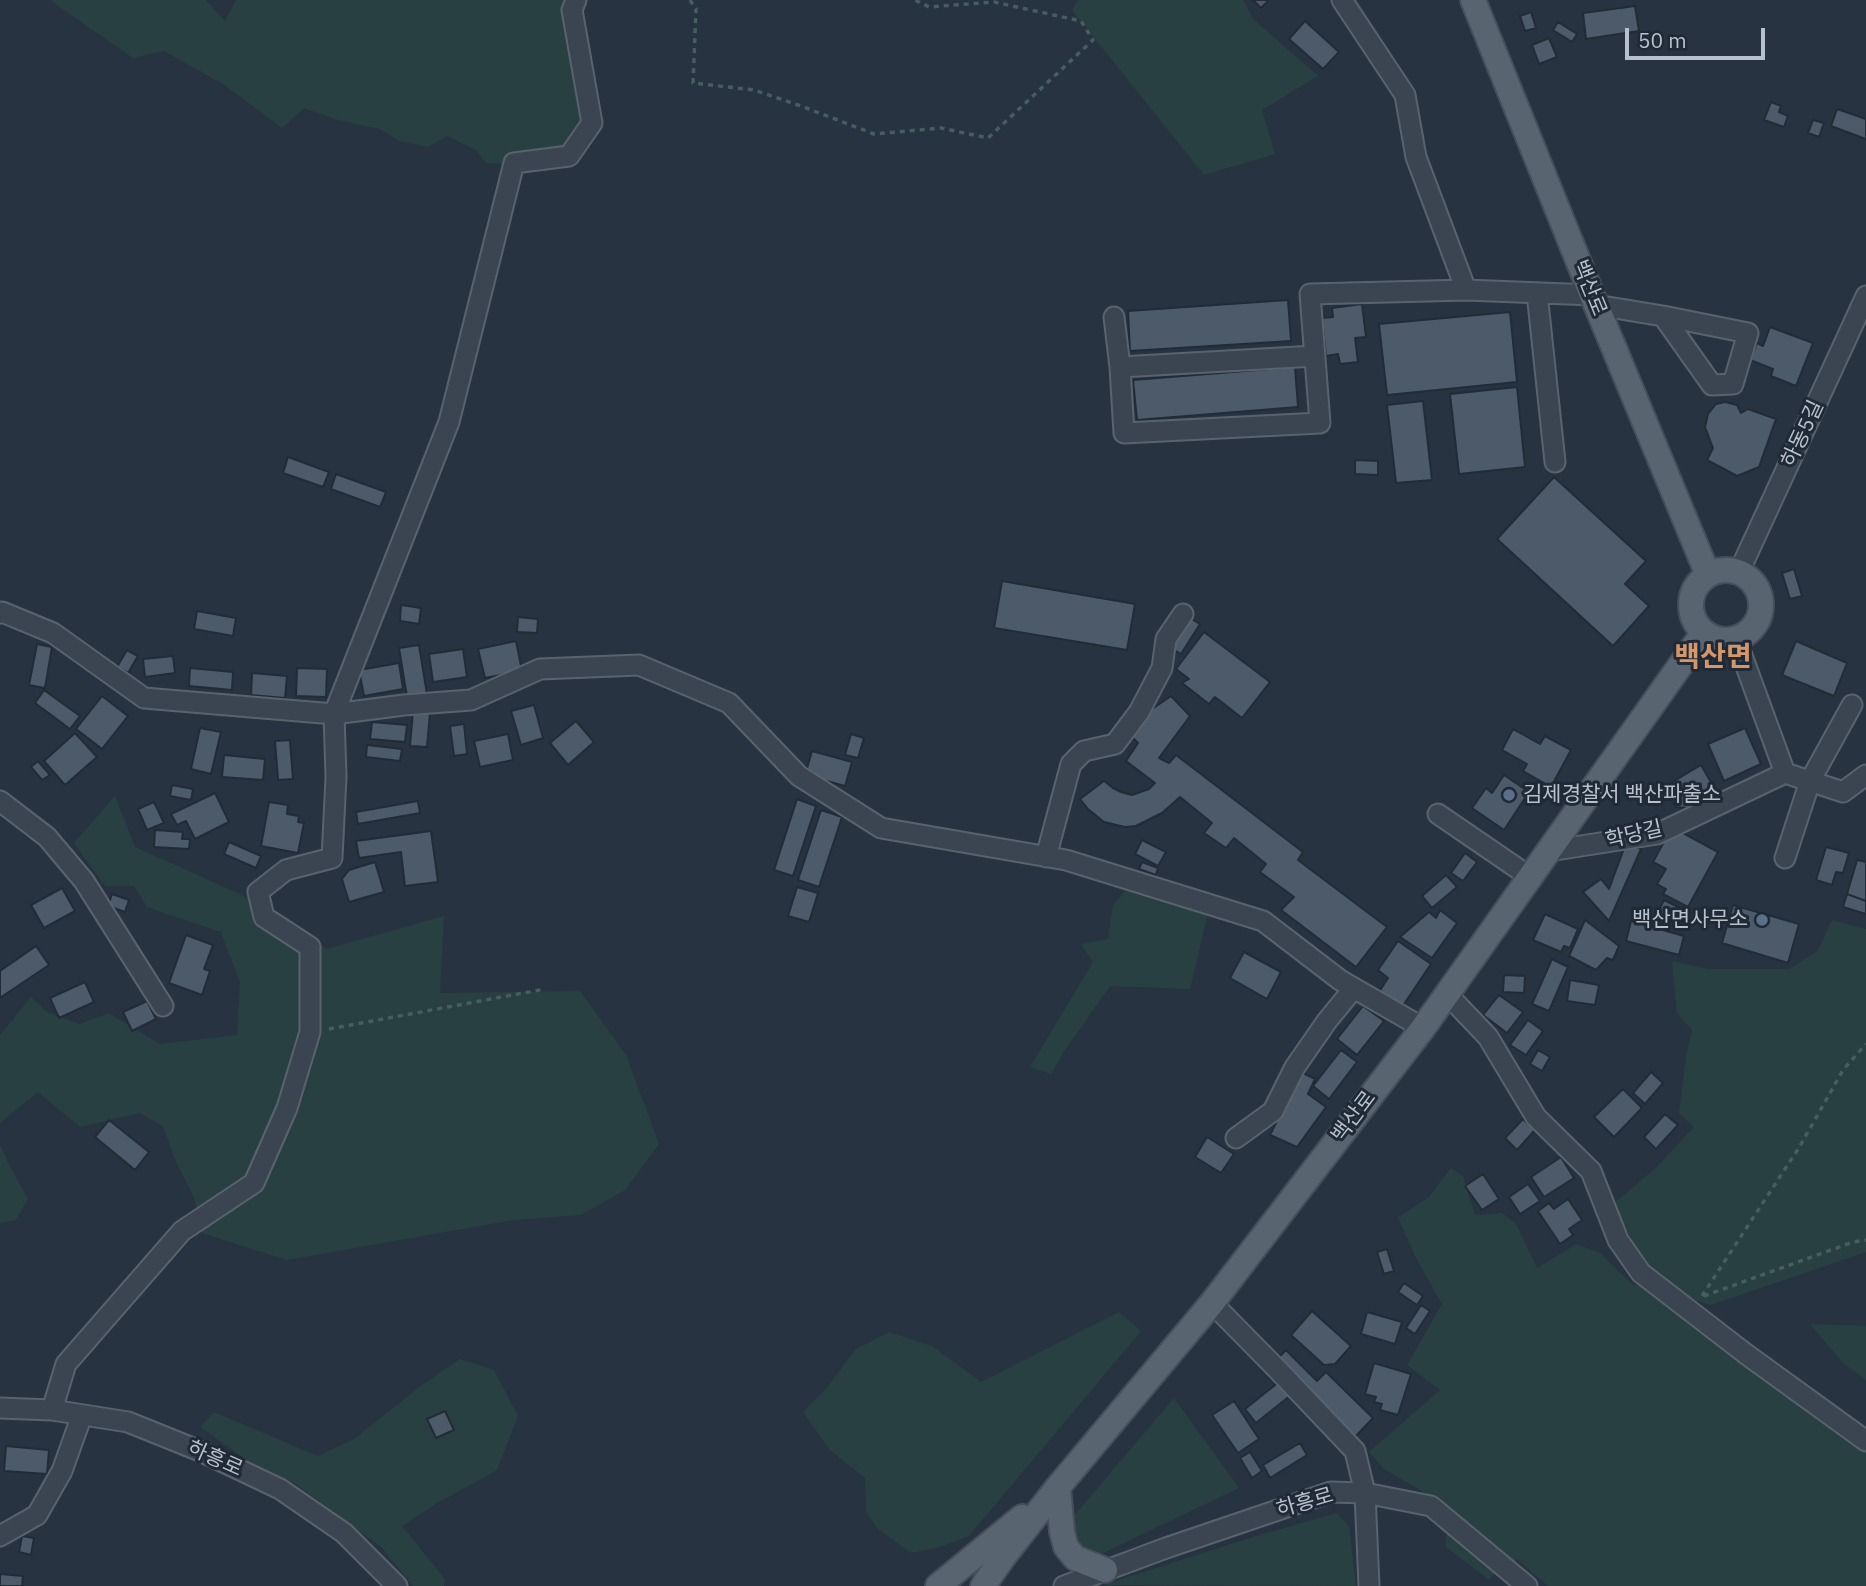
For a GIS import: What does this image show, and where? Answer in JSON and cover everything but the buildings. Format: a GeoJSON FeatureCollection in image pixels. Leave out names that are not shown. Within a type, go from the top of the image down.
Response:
{"type":"FeatureCollection","features":[{"type":"Feature","properties":{"kind":"main road","name":"백산로"},"geometry":{"type":"LineString","coordinates":[[1473,0],[1708,575]]}},
{"type":"Feature","properties":{"kind":"main road"},"geometry":{"type":"LineString","coordinates":[[1718,571],[1740,572],[1756,586],[1762,607],[1754,627],[1746,635],[1736,639],[1713,638],[1696,624],[1692,614],[1693,591],[1708,575],[1718,571]]}},
{"type":"Feature","properties":{"kind":"main road","name":"백산로"},"geometry":{"type":"LineString","coordinates":[[984,1586],[1058,1487],[1212,1303],[1423,1028],[1704,632]]}},
{"type":"Feature","properties":{"kind":"main road"},"geometry":{"type":"LineString","coordinates":[[1058,1487],[1066,1547],[1075,1558],[1105,1570]]}},
{"type":"Feature","properties":{"kind":"main road"},"geometry":{"type":"LineString","coordinates":[[938,1586],[1058,1487]]}},
{"type":"Feature","properties":{"kind":"street"},"geometry":{"type":"LineString","coordinates":[[52,1410],[66,1364],[182,1231],[254,1183],[287,1108],[310,1032],[310,947],[264,917],[258,892],[286,870],[332,858],[334,714],[449,422],[514,163],[569,156],[592,123],[572,10],[576,0]]}},
{"type":"Feature","properties":{"kind":"street"},"geometry":{"type":"LineString","coordinates":[[1342,0],[1405,95],[1416,157],[1465,289]]}},
{"type":"Feature","properties":{"kind":"street"},"geometry":{"type":"LineString","coordinates":[[1114,317],[1124,433],[1320,423],[1310,294],[1465,289],[1594,300],[1748,333],[1733,384],[1712,385],[1663,316]]}},
{"type":"Feature","properties":{"kind":"street"},"geometry":{"type":"LineString","coordinates":[[1536,293],[1555,462]]}},
{"type":"Feature","properties":{"kind":"street","name":"하동5길"},"geometry":{"type":"LineString","coordinates":[[1740,572],[1866,296]]}},
{"type":"Feature","properties":{"kind":"street"},"geometry":{"type":"LineString","coordinates":[[1120,367],[1315,356]]}},
{"type":"Feature","properties":{"kind":"street"},"geometry":{"type":"LineString","coordinates":[[0,613],[53,633],[144,698],[334,714],[471,700],[540,669],[639,665],[729,703],[799,776],[881,828],[1066,860],[1263,921],[1340,980],[1423,1028]]}},
{"type":"Feature","properties":{"kind":"street"},"geometry":{"type":"LineString","coordinates":[[1046,857],[1070,764],[1084,751],[1115,744],[1139,712],[1162,668],[1166,639],[1183,614]]}},
{"type":"Feature","properties":{"kind":"street"},"geometry":{"type":"LineString","coordinates":[[1736,639],[1784,773],[1843,792],[1866,775]]}},
{"type":"Feature","properties":{"kind":"street"},"geometry":{"type":"LineString","coordinates":[[1785,858],[1810,781],[1852,705]]}},
{"type":"Feature","properties":{"kind":"street","name":"학당길"},"geometry":{"type":"LineString","coordinates":[[1549,851],[1657,834],[1784,773]]}},
{"type":"Feature","properties":{"kind":"street"},"geometry":{"type":"LineString","coordinates":[[0,801],[47,837],[84,881],[163,1006]]}},
{"type":"Feature","properties":{"kind":"street"},"geometry":{"type":"LineString","coordinates":[[1438,814],[1530,877]]}},
{"type":"Feature","properties":{"kind":"street"},"geometry":{"type":"LineString","coordinates":[[1236,1138],[1273,1111],[1295,1067],[1354,988]]}},
{"type":"Feature","properties":{"kind":"street"},"geometry":{"type":"LineString","coordinates":[[1447,994],[1488,1037],[1536,1117],[1591,1171],[1618,1240],[1641,1273],[1697,1304],[1746,1354],[1866,1441]]}},
{"type":"Feature","properties":{"kind":"street"},"geometry":{"type":"LineString","coordinates":[[1212,1303],[1355,1451],[1365,1493],[1369,1586]]}},
{"type":"Feature","properties":{"kind":"street","name":"하흥로"},"geometry":{"type":"LineString","coordinates":[[0,1408],[52,1410],[128,1422],[200,1451],[280,1489],[344,1533],[397,1586]]}},
{"type":"Feature","properties":{"kind":"street"},"geometry":{"type":"LineString","coordinates":[[0,1536],[37,1515],[62,1471],[82,1415]]}},
{"type":"Feature","properties":{"kind":"street","name":"하흥로"},"geometry":{"type":"LineString","coordinates":[[1064,1586],[1331,1492],[1365,1493],[1431,1506],[1527,1586]]}},
{"type":"Feature","properties":{"kind":"path"},"geometry":{"type":"LineString","coordinates":[[690,0],[696,9],[693,83],[754,90],[874,134],[941,128],[988,138],[1093,40],[1081,21],[1068,18],[994,2],[929,7],[915,0]]}},
{"type":"Feature","properties":{"kind":"path"},"geometry":{"type":"LineString","coordinates":[[310,1032],[545,989]]}},
{"type":"Feature","properties":{"kind":"path"},"geometry":{"type":"LineString","coordinates":[[1697,1304],[1800,1146],[1843,1070],[1866,1044]]}},
{"type":"Feature","properties":{"kind":"path"},"geometry":{"type":"LineString","coordinates":[[1697,1304],[1853,1242],[1866,1240]]}},
{"type":"Feature","properties":{"kind":"green space"},"geometry":{"type":"Polygon","coordinates":[[[206,0],[225,21],[236,0],[566,0],[584,116],[576,135],[545,166],[486,163],[476,150],[447,136],[428,147],[399,141],[380,129],[338,120],[304,108],[282,128],[223,84],[164,51],[133,58],[51,1],[206,0]]]}},
{"type":"Feature","properties":{"kind":"green space"},"geometry":{"type":"Polygon","coordinates":[[[1078,0],[1243,0],[1253,19],[1318,76],[1262,110],[1275,154],[1204,175],[1072,10],[1078,0]]]}},
{"type":"Feature","properties":{"kind":"green space"},"geometry":{"type":"Polygon","coordinates":[[[115,796],[135,847],[240,894],[327,949],[444,916],[440,993],[580,991],[626,1055],[659,1144],[625,1190],[581,1215],[513,1220],[287,1260],[202,1233],[195,1200],[163,1126],[140,1113],[80,1127],[38,1092],[0,1123],[0,1035],[31,997],[47,1012],[79,1024],[109,1013],[160,1044],[237,1035],[240,982],[221,932],[147,907],[134,886],[105,886],[74,843],[115,796]]]}},
{"type":"Feature","properties":{"kind":"green space"},"geometry":{"type":"Polygon","coordinates":[[[1130,886],[1209,909],[1190,989],[1110,986],[1051,1074],[1030,1067],[1093,962],[1081,944],[1108,939],[1113,905],[1130,886]]]}},
{"type":"Feature","properties":{"kind":"green space"},"geometry":{"type":"Polygon","coordinates":[[[1832,920],[1866,929],[1866,1252],[1711,1305],[1680,1296],[1644,1264],[1613,1204],[1656,1168],[1694,1127],[1679,1113],[1692,1030],[1677,1013],[1672,961],[1708,969],[1789,969],[1818,951],[1832,920]]]}},
{"type":"Feature","properties":{"kind":"green space"},"geometry":{"type":"Polygon","coordinates":[[[0,1144],[28,1199],[16,1220],[0,1223],[0,1144]]]}},
{"type":"Feature","properties":{"kind":"green space"},"geometry":{"type":"Polygon","coordinates":[[[1451,1168],[1463,1176],[1475,1215],[1502,1213],[1516,1224],[1537,1268],[1576,1244],[1600,1253],[1633,1285],[1643,1286],[1814,1416],[1866,1452],[1866,1586],[1548,1586],[1517,1559],[1488,1579],[1446,1547],[1446,1505],[1384,1469],[1369,1452],[1440,1390],[1407,1365],[1442,1304],[1415,1256],[1398,1217],[1428,1198],[1451,1168]]]}},
{"type":"Feature","properties":{"kind":"green space"},"geometry":{"type":"Polygon","coordinates":[[[1119,1312],[1141,1331],[969,1536],[940,1547],[911,1553],[877,1528],[866,1512],[865,1478],[830,1450],[803,1412],[826,1389],[855,1350],[889,1332],[932,1346],[981,1382],[1119,1312]]]}},
{"type":"Feature","properties":{"kind":"green space"},"geometry":{"type":"Polygon","coordinates":[[[1810,1324],[1866,1326],[1866,1380],[1842,1362],[1810,1324]]]}},
{"type":"Feature","properties":{"kind":"green space"},"geometry":{"type":"Polygon","coordinates":[[[460,1359],[494,1370],[518,1416],[497,1470],[402,1526],[445,1579],[444,1586],[413,1586],[382,1548],[296,1484],[248,1461],[200,1427],[214,1412],[318,1456],[354,1439],[422,1385],[460,1359]]]}},
{"type":"Feature","properties":{"kind":"green space"},"geometry":{"type":"Polygon","coordinates":[[[1174,1398],[1239,1488],[1099,1555],[1081,1547],[1072,1518],[1174,1398]]]}},
{"type":"Feature","properties":{"kind":"green space"},"geometry":{"type":"Polygon","coordinates":[[[1337,1513],[1349,1527],[1356,1586],[1103,1585],[1256,1536],[1337,1513]]]}},
{"type":"Feature","properties":{"kind":"place","name":"김제경찰서 백산파출소"},"geometry":{"type":"Point","coordinates":[1509,795]}},
{"type":"Feature","properties":{"kind":"place","name":"백산면사무소"},"geometry":{"type":"Point","coordinates":[1762,920]}},
{"type":"Feature","properties":{"kind":"district","name":"백산면"},"geometry":{"type":"Point","coordinates":[1713,658]}}]}
